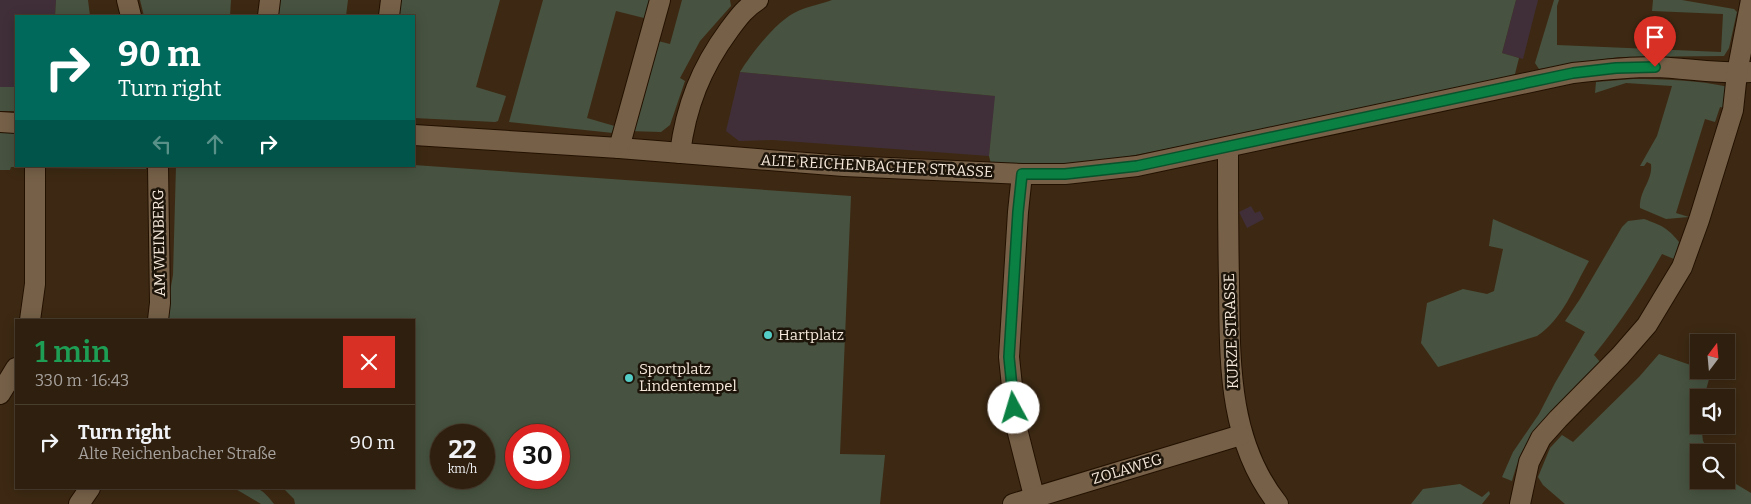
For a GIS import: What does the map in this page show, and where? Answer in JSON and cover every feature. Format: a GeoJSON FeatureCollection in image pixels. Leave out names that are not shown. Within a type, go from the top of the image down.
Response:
{"type":"FeatureCollection","features":[{"type":"Feature","properties":{"kind":"street"},"geometry":{"type":"LineString","coordinates":[[127,0],[131,15]]}},
{"type":"Feature","properties":{"kind":"street"},"geometry":{"type":"LineString","coordinates":[[268,15],[270,0]]}},
{"type":"Feature","properties":{"kind":"street"},"geometry":{"type":"LineString","coordinates":[[389,15],[391,0]]}},
{"type":"Feature","properties":{"kind":"street"},"geometry":{"type":"LineString","coordinates":[[619,148],[660,0]]}},
{"type":"Feature","properties":{"kind":"street"},"geometry":{"type":"LineString","coordinates":[[680,153],[684,124],[702,72],[720,42],[747,7],[758,0]]}},
{"type":"Feature","properties":{"kind":"street"},"geometry":{"type":"LineString","coordinates":[[1520,504],[1529,462],[1541,438],[1620,356],[1647,325],[1682,267],[1699,220],[1744,72],[1751,0]]}},
{"type":"Feature","properties":{"kind":"street","name":"ALTE REICHENBACHER STRASSE"},"geometry":{"type":"LineString","coordinates":[[415,135],[619,148],[844,166],[1022,174],[1065,174],[1137,166],[1573,73],[1616,68],[1655,67],[1744,72]]}},
{"type":"Feature","properties":{"kind":"street"},"geometry":{"type":"LineString","coordinates":[[0,122],[15,122]]}},
{"type":"Feature","properties":{"kind":"street","name":"KURZE STRASSE"},"geometry":{"type":"LineString","coordinates":[[1228,147],[1230,353],[1233,399],[1242,435],[1254,466],[1269,493],[1278,504]]}},
{"type":"Feature","properties":{"kind":"street"},"geometry":{"type":"LineString","coordinates":[[30,319],[35,284],[35,167]]}},
{"type":"Feature","properties":{"kind":"street","name":"AM WEINBERG"},"geometry":{"type":"LineString","coordinates":[[158,167],[160,304],[158,319]]}},
{"type":"Feature","properties":{"kind":"street"},"geometry":{"type":"LineString","coordinates":[[1022,174],[1009,357],[1016,425],[1035,501]]}},
{"type":"Feature","properties":{"kind":"street"},"geometry":{"type":"LineString","coordinates":[[0,394],[15,370]]}},
{"type":"Feature","properties":{"kind":"street","name":"ZOLAWEG"},"geometry":{"type":"LineString","coordinates":[[1013,504],[1035,501],[1242,435]]}},
{"type":"Feature","properties":{"kind":"street"},"geometry":{"type":"LineString","coordinates":[[78,504],[89,489]]}},
{"type":"Feature","properties":{"kind":"shaded area"},"geometry":{"type":"Polygon","coordinates":[[[0,0],[56,0],[55,15],[15,15],[15,87],[0,87],[0,0]]]}},
{"type":"Feature","properties":{"kind":"shaded area"},"geometry":{"type":"Polygon","coordinates":[[[1516,0],[1538,0],[1523,59],[1502,53],[1516,0]]]}},
{"type":"Feature","properties":{"kind":"shaded area"},"geometry":{"type":"Polygon","coordinates":[[[740,72],[996,96],[989,156],[772,140],[739,141],[726,131],[740,72]]]}},
{"type":"Feature","properties":{"kind":"shaded area"},"geometry":{"type":"Polygon","coordinates":[[[1251,206],[1255,213],[1260,211],[1264,219],[1247,228],[1239,212],[1251,206]]]}},
{"type":"Feature","properties":{"kind":"green space"},"geometry":{"type":"Polygon","coordinates":[[[56,0],[88,0],[90,15],[55,15],[56,0]]]}},
{"type":"Feature","properties":{"kind":"green space"},"geometry":{"type":"Polygon","coordinates":[[[140,0],[231,0],[230,15],[144,15],[140,0]]]}},
{"type":"Feature","properties":{"kind":"green space"},"geometry":{"type":"Polygon","coordinates":[[[274,0],[348,0],[346,15],[272,15],[274,0]]]}},
{"type":"Feature","properties":{"kind":"green space"},"geometry":{"type":"Polygon","coordinates":[[[396,0],[500,0],[476,87],[506,96],[498,121],[415,118],[415,15],[394,15],[396,0]]]}},
{"type":"Feature","properties":{"kind":"green space"},"geometry":{"type":"Polygon","coordinates":[[[543,0],[652,0],[648,19],[616,11],[587,118],[618,127],[613,133],[509,122],[543,0]]]}},
{"type":"Feature","properties":{"kind":"green space"},"geometry":{"type":"Polygon","coordinates":[[[682,0],[730,0],[731,6],[700,41],[680,78],[685,81],[670,125],[661,132],[628,131],[654,40],[670,44],[682,0]]]}},
{"type":"Feature","properties":{"kind":"green space"},"geometry":{"type":"Polygon","coordinates":[[[832,0],[1516,0],[1502,53],[1519,58],[1515,74],[1505,77],[1288,125],[1079,166],[991,164],[989,156],[995,96],[740,72],[758,47],[790,15],[832,0]]]}},
{"type":"Feature","properties":{"kind":"green space"},"geometry":{"type":"Polygon","coordinates":[[[1554,0],[1559,0],[1557,6],[1557,45],[1721,52],[1723,14],[1652,11],[1653,0],[1682,0],[1734,9],[1737,12],[1729,48],[1724,56],[1619,57],[1539,69],[1535,63],[1554,0]]]}},
{"type":"Feature","properties":{"kind":"green space"},"geometry":{"type":"Polygon","coordinates":[[[1633,79],[1681,80],[1729,87],[1725,108],[1720,107],[1715,122],[1705,119],[1676,213],[1689,217],[1666,219],[1640,208],[1640,202],[1650,176],[1651,164],[1647,162],[1644,166],[1640,166],[1657,136],[1672,86],[1626,83],[1595,93],[1596,82],[1633,79]]]}},
{"type":"Feature","properties":{"kind":"green space"},"geometry":{"type":"Polygon","coordinates":[[[0,87],[15,87],[15,111],[0,111],[0,87]]]}},
{"type":"Feature","properties":{"kind":"green space"},"geometry":{"type":"Polygon","coordinates":[[[0,131],[15,131],[15,167],[11,167],[10,170],[0,170],[0,131]]]}},
{"type":"Feature","properties":{"kind":"green space","name":"Sportplatz Lindentempel"},"geometry":{"type":"Polygon","coordinates":[[[415,165],[851,196],[840,454],[885,455],[880,504],[295,504],[294,499],[284,489],[415,489],[415,319],[165,319],[173,275],[176,167],[415,167],[415,165]]]}},
{"type":"Feature","properties":{"kind":"green space"},"geometry":{"type":"Polygon","coordinates":[[[146,167],[146,169],[41,168],[146,167]]]}},
{"type":"Feature","properties":{"kind":"green space"},"geometry":{"type":"Polygon","coordinates":[[[1493,219],[1589,261],[1561,312],[1537,336],[1438,367],[1421,343],[1427,303],[1463,289],[1487,294],[1494,291],[1503,249],[1489,246],[1493,219]]]}},
{"type":"Feature","properties":{"kind":"green space"},"geometry":{"type":"Polygon","coordinates":[[[1644,219],[1664,228],[1679,242],[1674,259],[1662,254],[1630,306],[1594,355],[1601,363],[1562,401],[1535,431],[1523,451],[1512,481],[1502,477],[1513,452],[1539,414],[1585,332],[1565,321],[1622,227],[1628,221],[1644,219]]]}},
{"type":"Feature","properties":{"kind":"green space"},"geometry":{"type":"Polygon","coordinates":[[[1659,354],[1690,365],[1690,379],[1709,379],[1706,389],[1690,389],[1690,434],[1702,434],[1705,444],[1690,444],[1690,489],[1735,489],[1735,483],[1751,493],[1751,504],[1565,504],[1543,485],[1538,477],[1550,448],[1562,435],[1573,442],[1639,377],[1659,354]]]}},
{"type":"Feature","properties":{"kind":"green space"},"geometry":{"type":"Polygon","coordinates":[[[1460,484],[1482,497],[1489,491],[1490,494],[1482,504],[1411,504],[1423,489],[1460,484]]]}},
{"type":"Feature","properties":{"kind":"green space"},"geometry":{"type":"Polygon","coordinates":[[[236,489],[259,489],[274,504],[261,504],[236,489]]]}},
{"type":"Feature","properties":{"kind":"place","name":"Hartplatz"},"geometry":{"type":"Point","coordinates":[768,335]}},
{"type":"Feature","properties":{"kind":"place","name":"Sportplatz Lindentempel"},"geometry":{"type":"Point","coordinates":[629,378]}},
{"type":"Feature","properties":{"kind":"route"},"geometry":{"type":"LineString","coordinates":[[1014,408],[1009,357],[1022,174],[1065,174],[1137,166],[1573,73],[1616,68],[1655,67]]}}]}
